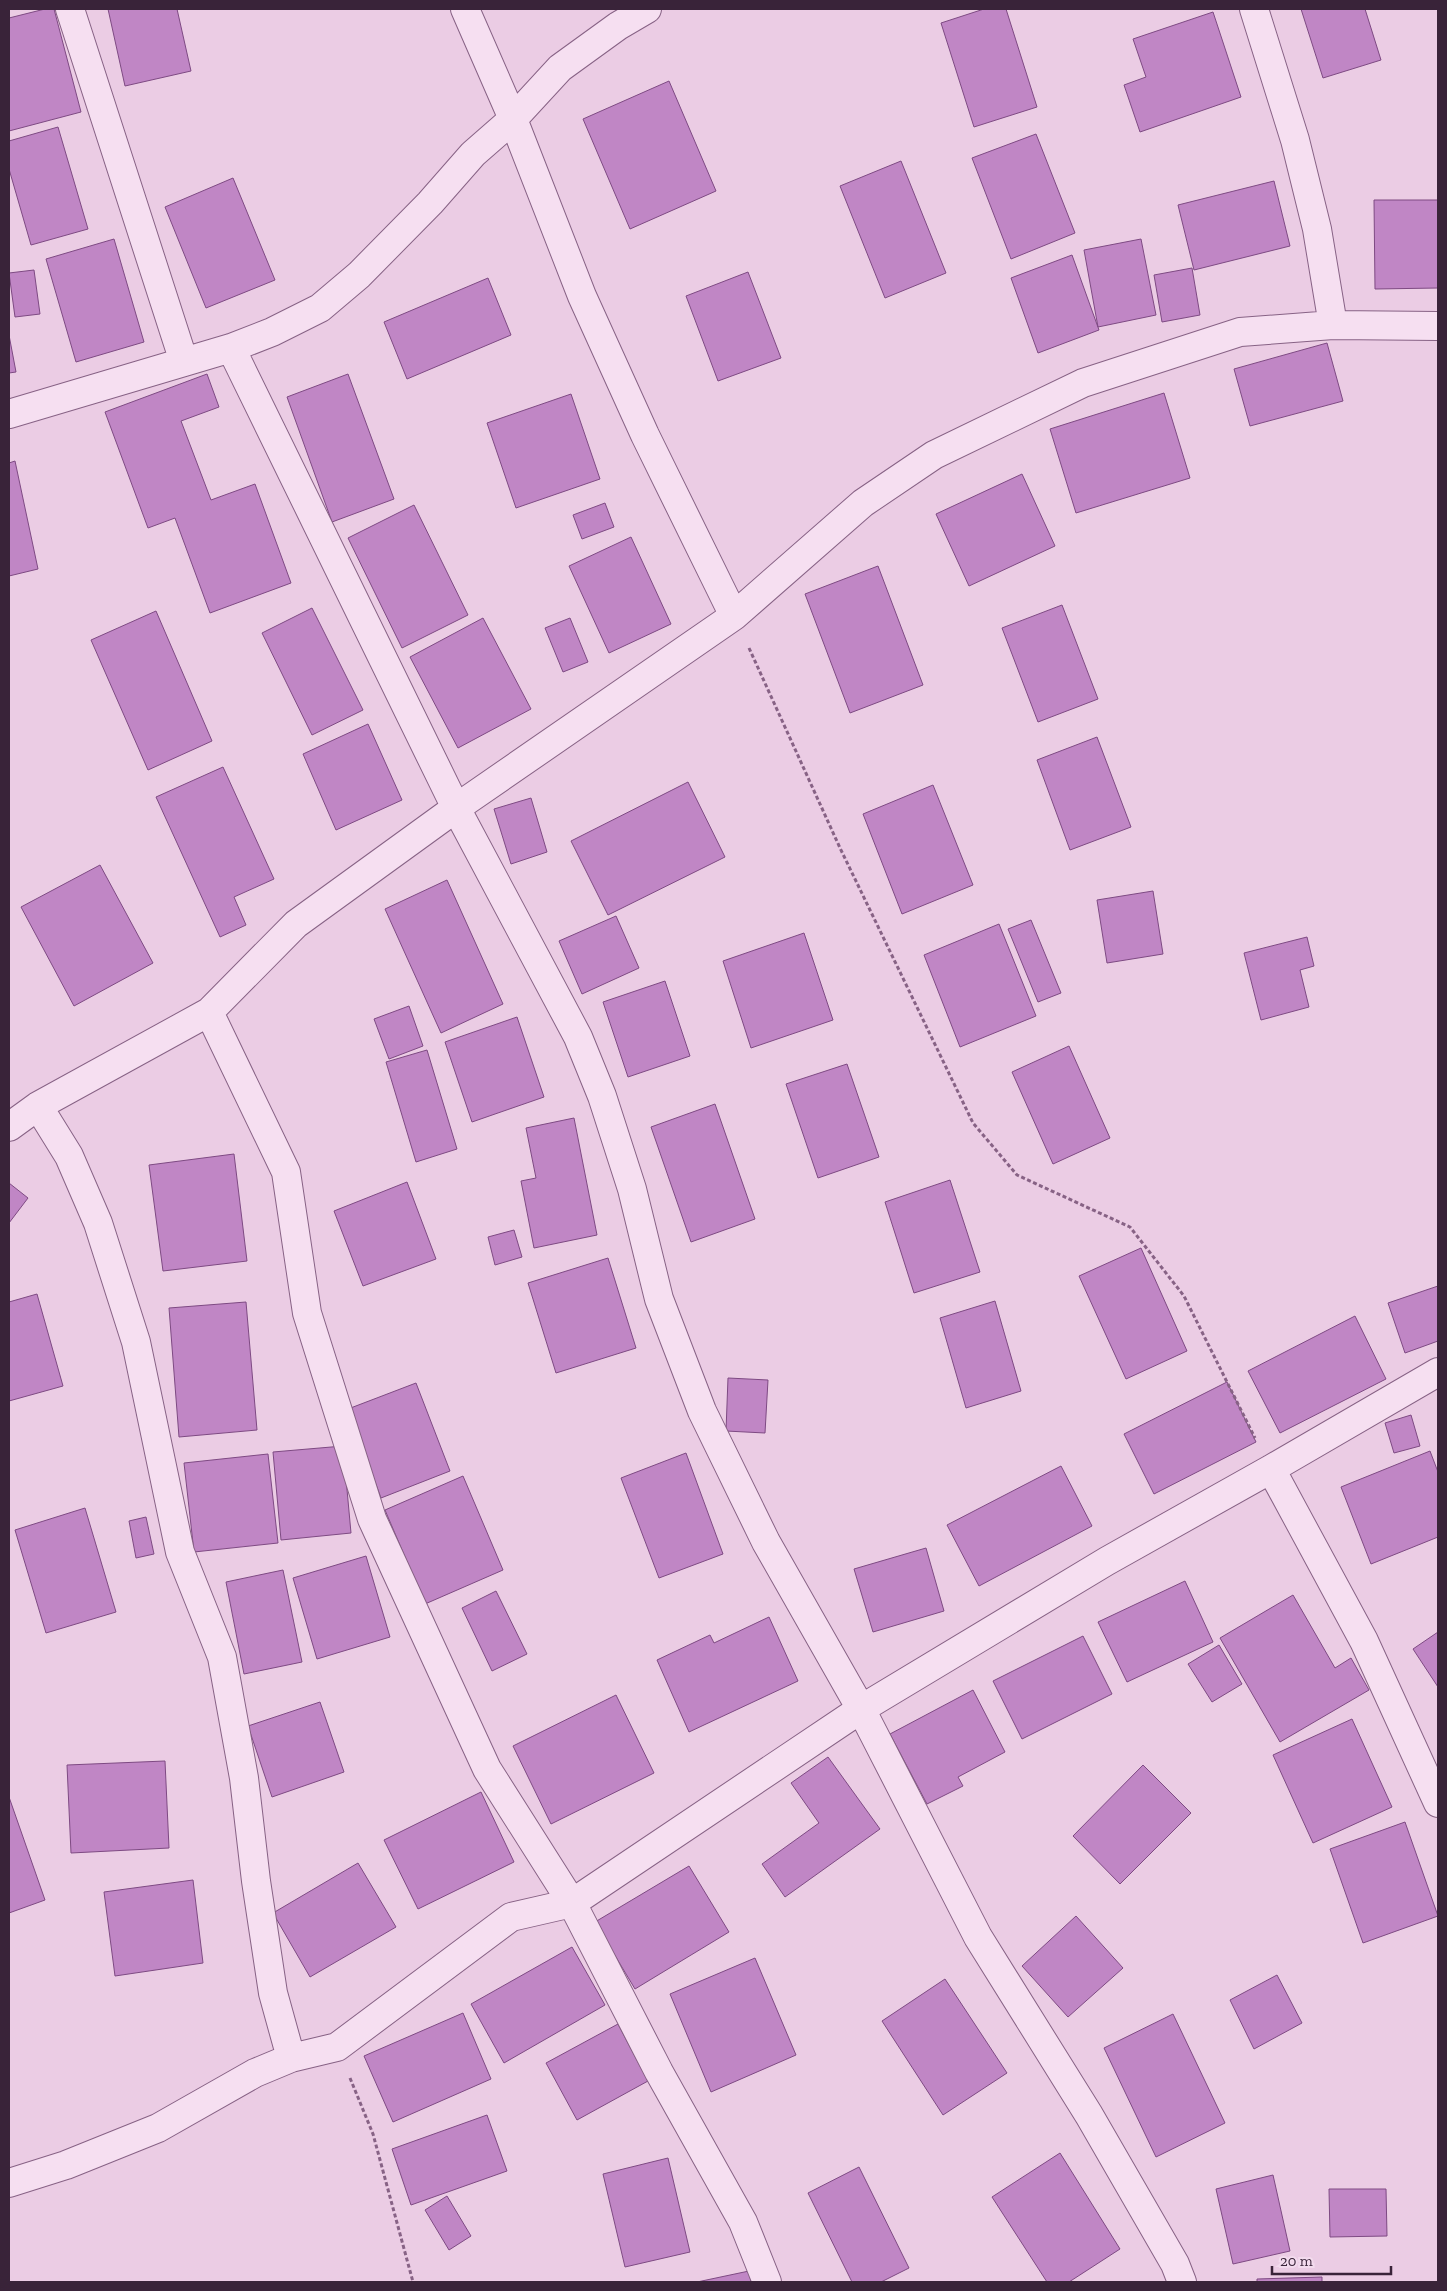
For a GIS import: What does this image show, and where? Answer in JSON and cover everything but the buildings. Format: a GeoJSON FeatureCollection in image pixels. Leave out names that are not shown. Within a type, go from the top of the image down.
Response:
{"type":"FeatureCollection","features":[{"type":"Feature","properties":{"kind":"street"},"geometry":{"type":"LineString","coordinates":[[70,9],[184,362]]}},
{"type":"Feature","properties":{"kind":"street"},"geometry":{"type":"LineString","coordinates":[[465,9],[513,119],[586,304],[645,435],[734,616]]}},
{"type":"Feature","properties":{"kind":"street"},"geometry":{"type":"LineString","coordinates":[[9,414],[231,348],[272,332],[320,308],[359,275],[430,203],[473,154],[513,119],[560,68],[618,26],[647,9]]}},
{"type":"Feature","properties":{"kind":"street"},"geometry":{"type":"LineString","coordinates":[[1254,9],[1302,167],[1317,229],[1333,326]]}},
{"type":"Feature","properties":{"kind":"street"},"geometry":{"type":"LineString","coordinates":[[9,1127],[38,1106],[209,1012],[296,924],[456,808],[734,616],[863,503],[934,455],[1082,383],[1240,332],[1333,326],[1438,326]]}},
{"type":"Feature","properties":{"kind":"street"},"geometry":{"type":"LineString","coordinates":[[231,348],[456,808],[578,1037],[602,1096],[632,1189],[660,1299],[702,1411],[766,1542],[861,1709],[978,1938],[1089,2115],[1175,2264],[1182,2282]]}},
{"type":"Feature","properties":{"kind":"street"},"geometry":{"type":"LineString","coordinates":[[209,1012],[286,1172],[307,1313],[372,1519],[487,1769],[572,1902],[659,2072],[743,2222],[767,2282]]}},
{"type":"Feature","properties":{"kind":"street"},"geometry":{"type":"LineString","coordinates":[[38,1106],[69,1156],[98,1223],[136,1342],[180,1552],[222,1657],[244,1778],[256,1882],[273,1992],[291,2058]]}},
{"type":"Feature","properties":{"kind":"street"},"geometry":{"type":"LineString","coordinates":[[9,2183],[66,2165],[158,2128],[255,2073],[291,2058],[337,2047],[511,1917],[572,1902],[861,1709],[1107,1561],[1271,1470],[1438,1372]]}},
{"type":"Feature","properties":{"kind":"street"},"geometry":{"type":"LineString","coordinates":[[1271,1470],[1364,1641],[1438,1803]]}},
{"type":"Feature","properties":{"kind":"path"},"geometry":{"type":"LineString","coordinates":[[734,616],[840,848],[973,1123],[1017,1175],[1130,1227],[1184,1296],[1271,1470]]}},
{"type":"Feature","properties":{"kind":"path"},"geometry":{"type":"LineString","coordinates":[[337,2047],[374,2134],[414,2282]]}}]}
